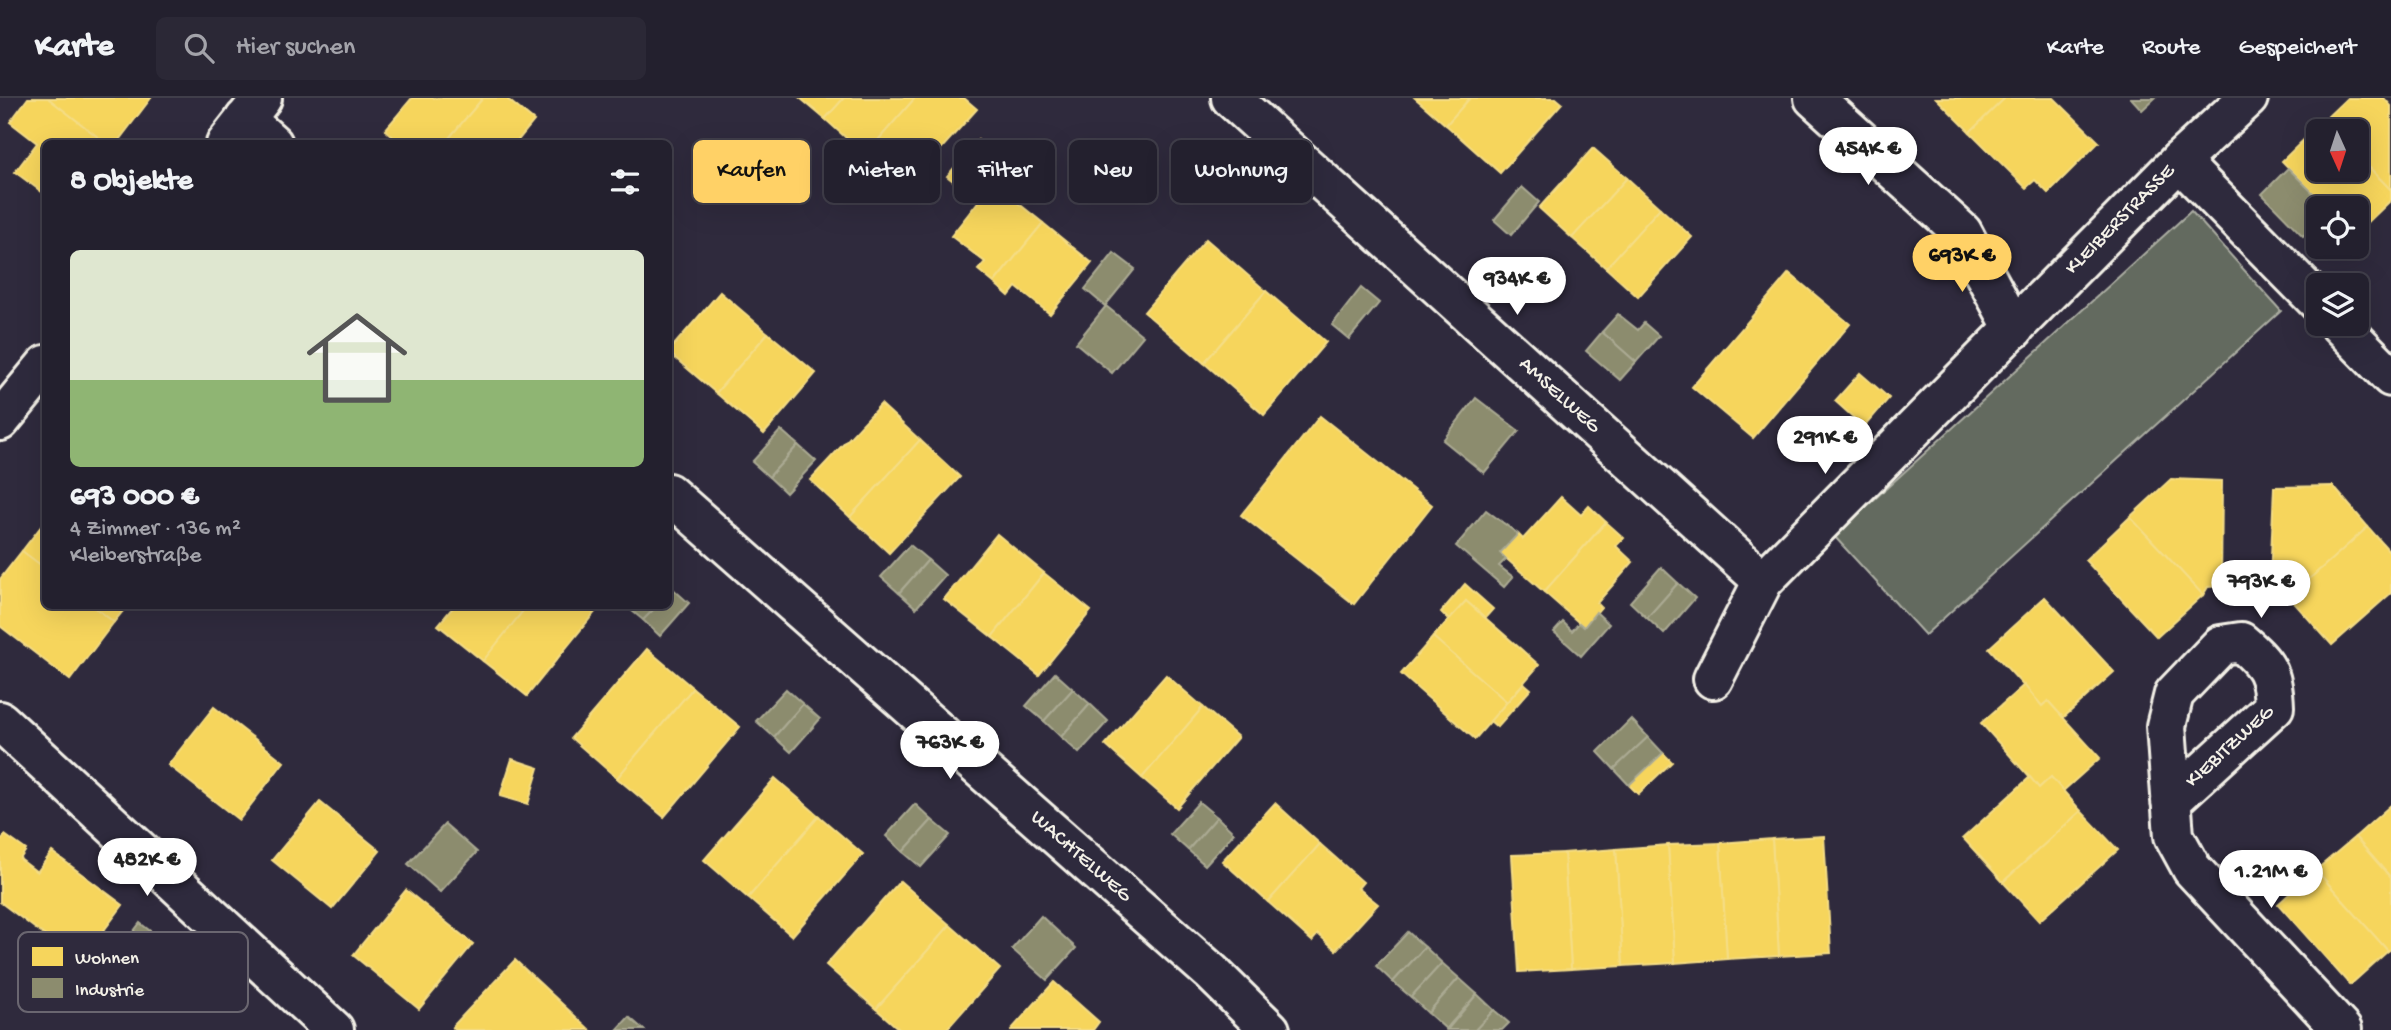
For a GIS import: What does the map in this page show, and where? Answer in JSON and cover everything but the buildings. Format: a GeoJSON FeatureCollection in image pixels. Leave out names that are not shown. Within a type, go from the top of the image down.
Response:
{"type":"FeatureCollection","features":[{"type":"Feature","properties":{"kind":"street","name":"AMSELWEG"},"geometry":{"type":"LineString","coordinates":[[1231,98],[1763,581]]}},
{"type":"Feature","properties":{"kind":"street"},"geometry":{"type":"LineString","coordinates":[[1713,680],[1763,581],[2014,329],[1962,232],[1814,98]]}},
{"type":"Feature","properties":{"kind":"street","name":"KLEIBERSTRASSE"},"geometry":{"type":"LineString","coordinates":[[2014,329],[2179,161],[2248,98]]}},
{"type":"Feature","properties":{"kind":"street"},"geometry":{"type":"LineString","coordinates":[[2179,161],[2306,290]]}},
{"type":"Feature","properties":{"kind":"street"},"geometry":{"type":"LineString","coordinates":[[2351,336],[2391,377]]}},
{"type":"Feature","properties":{"kind":"street"},"geometry":{"type":"LineString","coordinates":[[0,421],[42,370]]}},
{"type":"Feature","properties":{"kind":"street","name":"WACHTELWEG"},"geometry":{"type":"LineString","coordinates":[[672,497],[1211,972],[1269,1030]]}},
{"type":"Feature","properties":{"kind":"street"},"geometry":{"type":"LineString","coordinates":[[0,721],[228,932]]}},
{"type":"Feature","properties":{"kind":"street","name":"KIEBITZWEG"},"geometry":{"type":"LineString","coordinates":[[2171,801],[2174,836],[2192,869],[2342,1030]]}},
{"type":"Feature","properties":{"kind":"street"},"geometry":{"type":"LineString","coordinates":[[248,950],[334,1030]]}},
{"type":"Feature","properties":{"kind":"shaded area"},"geometry":{"type":"Polygon","coordinates":[[[2191,211],[2281,311],[1925,635],[1834,536],[2191,211]]]}}]}
